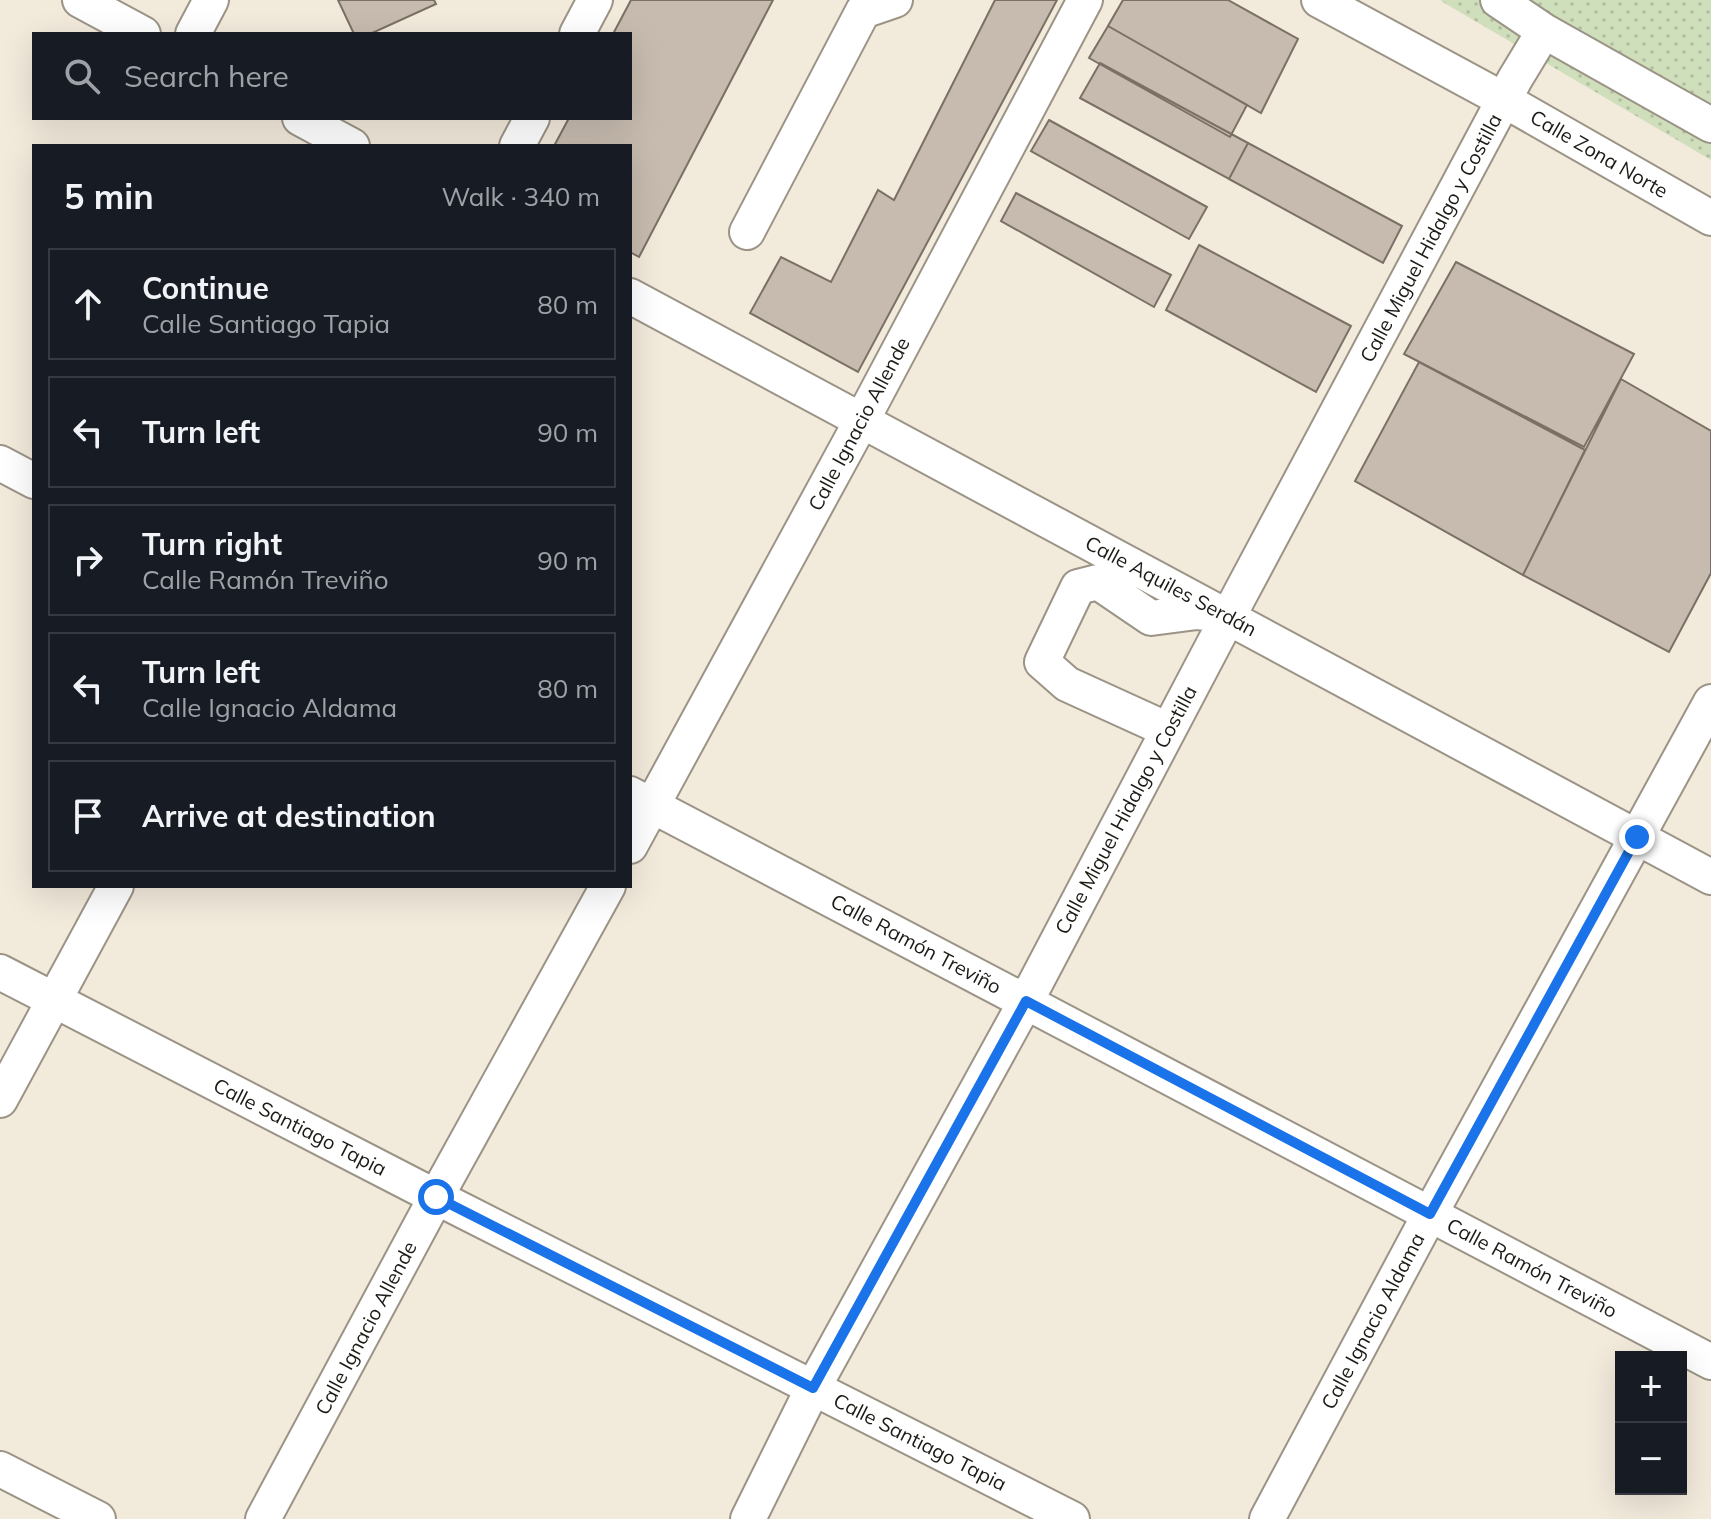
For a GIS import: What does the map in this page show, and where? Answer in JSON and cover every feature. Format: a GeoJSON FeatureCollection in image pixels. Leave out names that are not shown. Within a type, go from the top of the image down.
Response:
{"type":"FeatureCollection","features":[{"type":"Feature","properties":{"kind":"street"},"geometry":{"type":"LineString","coordinates":[[80,0],[139,32]]}},
{"type":"Feature","properties":{"kind":"street"},"geometry":{"type":"LineString","coordinates":[[194,32],[211,0]]}},
{"type":"Feature","properties":{"kind":"street"},"geometry":{"type":"LineString","coordinates":[[578,32],[595,0]]}},
{"type":"Feature","properties":{"kind":"street"},"geometry":{"type":"LineString","coordinates":[[747,232],[863,11],[895,0]]}},
{"type":"Feature","properties":{"kind":"street","name":"Calle Ignacio Allende"},"geometry":{"type":"LineString","coordinates":[[632,838],[641,800],[862,420],[1085,0]]}},
{"type":"Feature","properties":{"kind":"street","name":"Calle Zona Norte"},"geometry":{"type":"LineString","coordinates":[[1319,0],[1504,100],[1711,218]]}},
{"type":"Feature","properties":{"kind":"street"},"geometry":{"type":"LineString","coordinates":[[1498,0],[1544,31],[1707,117]]}},
{"type":"Feature","properties":{"kind":"street","name":"Calle Miguel Hidalgo y Costilla"},"geometry":{"type":"LineString","coordinates":[[748,1519],[813,1388],[1026,1001],[1504,100],[1544,31]]}},
{"type":"Feature","properties":{"kind":"street"},"geometry":{"type":"LineString","coordinates":[[304,120],[348,144]]}},
{"type":"Feature","properties":{"kind":"street"},"geometry":{"type":"LineString","coordinates":[[518,144],[531,120]]}},
{"type":"Feature","properties":{"kind":"street","name":"Calle Aquiles Serdán"},"geometry":{"type":"LineString","coordinates":[[632,297],[1711,877]]}},
{"type":"Feature","properties":{"kind":"street"},"geometry":{"type":"LineString","coordinates":[[0,463],[32,480]]}},
{"type":"Feature","properties":{"kind":"street"},"geometry":{"type":"LineString","coordinates":[[1168,730],[1067,684],[1042,662],[1078,587],[1098,582],[1151,618],[1197,612],[1228,617]]}},
{"type":"Feature","properties":{"kind":"street","name":"Calle Ignacio Aldama"},"geometry":{"type":"LineString","coordinates":[[1267,1519],[1430,1214],[1711,702]]}},
{"type":"Feature","properties":{"kind":"street","name":"Calle Ramón Treviño"},"geometry":{"type":"LineString","coordinates":[[641,800],[1711,1362]]}},
{"type":"Feature","properties":{"kind":"street"},"geometry":{"type":"LineString","coordinates":[[0,1100],[115,888]]}},
{"type":"Feature","properties":{"kind":"street","name":"Calle Ignacio Allende"},"geometry":{"type":"LineString","coordinates":[[263,1519],[607,888]]}},
{"type":"Feature","properties":{"kind":"street","name":"Calle Santiago Tapia"},"geometry":{"type":"LineString","coordinates":[[0,972],[1072,1519]]}},
{"type":"Feature","properties":{"kind":"street"},"geometry":{"type":"LineString","coordinates":[[0,1469],[98,1519]]}},
{"type":"Feature","properties":{"kind":"green space"},"geometry":{"type":"Polygon","coordinates":[[[1711,0],[1711,160],[1441,1],[1711,0]]]}},
{"type":"Feature","properties":{"kind":"building"},"geometry":{"type":"Polygon","coordinates":[[[338,0],[434,0],[436,4],[374,32],[353,32],[338,0]]]}},
{"type":"Feature","properties":{"kind":"building"},"geometry":{"type":"Polygon","coordinates":[[[631,0],[773,0],[639,257],[632,253],[632,144],[555,144],[568,120],[632,120],[632,32],[614,32],[631,0]]]}},
{"type":"Feature","properties":{"kind":"building"},"geometry":{"type":"Polygon","coordinates":[[[995,0],[1057,0],[858,372],[750,313],[781,257],[831,282],[878,190],[894,200],[995,0]]]}},
{"type":"Feature","properties":{"kind":"building"},"geometry":{"type":"Polygon","coordinates":[[[1123,0],[1228,0],[1298,39],[1261,113],[1108,26],[1123,0]]]}},
{"type":"Feature","properties":{"kind":"building"},"geometry":{"type":"Polygon","coordinates":[[[1108,26],[1247,105],[1230,137],[1089,58],[1108,26]]]}},
{"type":"Feature","properties":{"kind":"building"},"geometry":{"type":"Polygon","coordinates":[[[1100,63],[1248,143],[1229,179],[1080,98],[1100,63]]]}},
{"type":"Feature","properties":{"kind":"building"},"geometry":{"type":"Polygon","coordinates":[[[1049,120],[1207,207],[1189,239],[1031,151],[1049,120]]]}},
{"type":"Feature","properties":{"kind":"building"},"geometry":{"type":"Polygon","coordinates":[[[1248,143],[1402,226],[1383,263],[1229,179],[1248,143]]]}},
{"type":"Feature","properties":{"kind":"building"},"geometry":{"type":"Polygon","coordinates":[[[1016,193],[1171,275],[1154,307],[1001,221],[1016,193]]]}},
{"type":"Feature","properties":{"kind":"building"},"geometry":{"type":"Polygon","coordinates":[[[1199,245],[1351,326],[1316,392],[1166,310],[1199,245]]]}},
{"type":"Feature","properties":{"kind":"building"},"geometry":{"type":"Polygon","coordinates":[[[1456,262],[1634,354],[1584,447],[1404,354],[1456,262]]]}},
{"type":"Feature","properties":{"kind":"building"},"geometry":{"type":"Polygon","coordinates":[[[1419,362],[1585,450],[1523,575],[1355,481],[1419,362]]]}},
{"type":"Feature","properties":{"kind":"building"},"geometry":{"type":"Polygon","coordinates":[[[1621,379],[1711,431],[1711,573],[1669,652],[1523,575],[1621,379]]]}},
{"type":"Feature","properties":{"kind":"route"},"geometry":{"type":"LineString","coordinates":[[436,1197],[813,1388],[1026,1001],[1430,1214],[1637,837]]}}]}
